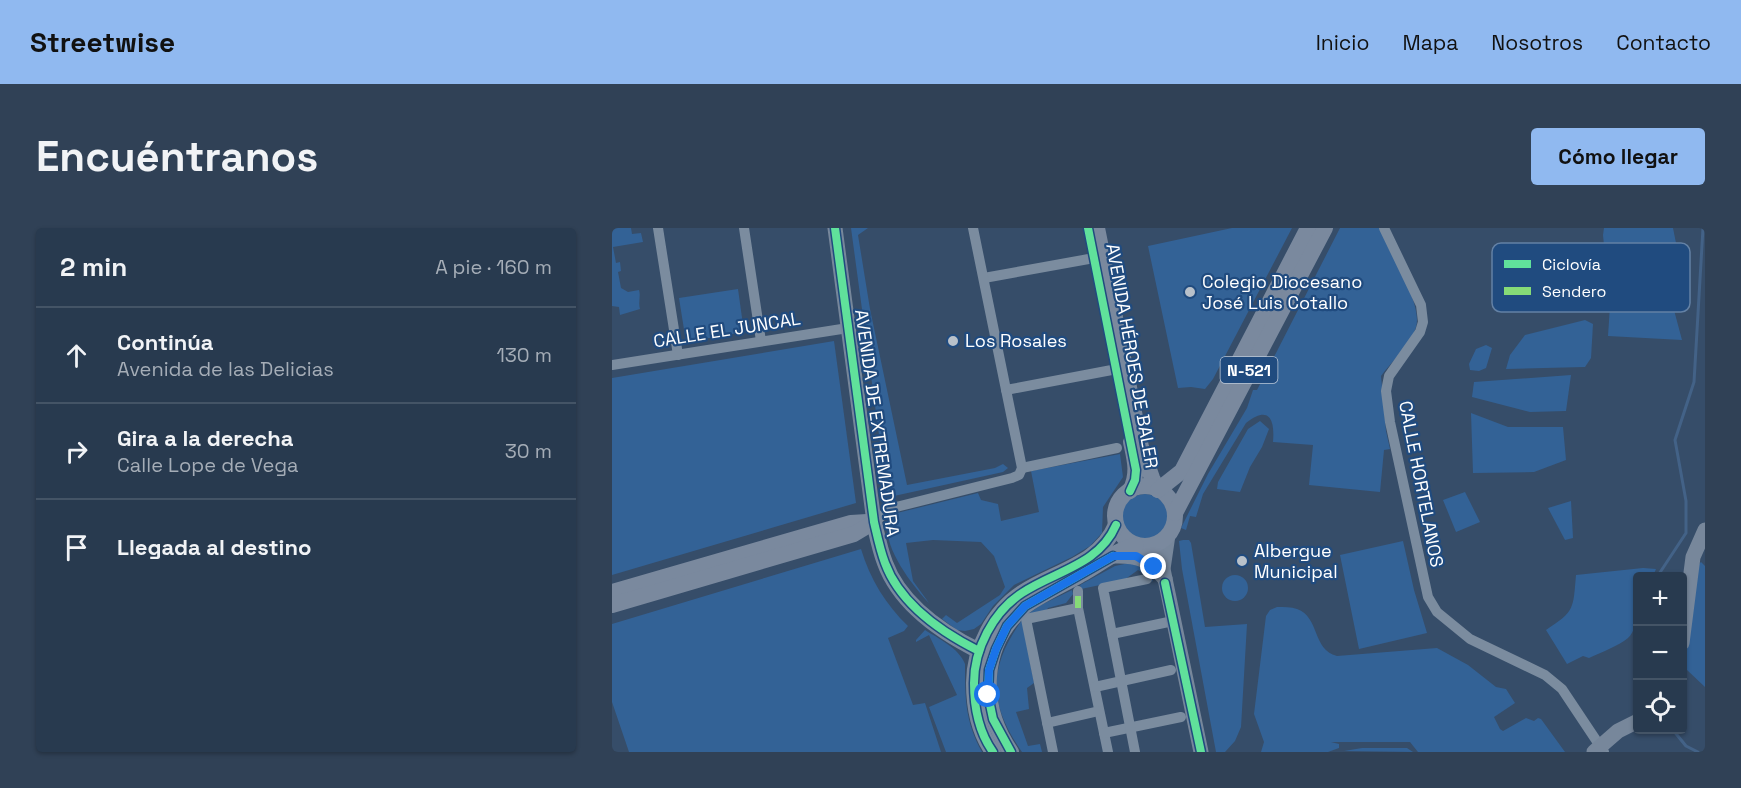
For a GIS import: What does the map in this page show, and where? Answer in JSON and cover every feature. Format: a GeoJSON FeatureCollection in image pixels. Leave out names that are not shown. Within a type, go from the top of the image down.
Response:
{"type":"FeatureCollection","features":[{"type":"Feature","properties":{"kind":"main road","name":"AVENIDA HÉROES DE BALER"},"geometry":{"type":"LineString","coordinates":[[1088,228],[1136,471],[1136,480],[1130,491]]}},
{"type":"Feature","properties":{"kind":"main road","name":"AVENIDA HÉROES DE BALER"},"geometry":{"type":"LineString","coordinates":[[1097,228],[1142,447],[1158,490]]}},
{"type":"Feature","properties":{"kind":"main road","name":"N-521"},"geometry":{"type":"LineString","coordinates":[[1158,490],[1182,471],[1308,228]]}},
{"type":"Feature","properties":{"kind":"main road","name":"N-521"},"geometry":{"type":"LineString","coordinates":[[1175,513],[1325,228]]}},
{"type":"Feature","properties":{"kind":"main road","name":"AVENIDA HÉROES DE BALER"},"geometry":{"type":"LineString","coordinates":[[1146,461],[1155,468],[1169,471],[1188,459]]}},
{"type":"Feature","properties":{"kind":"main road"},"geometry":{"type":"LineString","coordinates":[[993,752],[979,726],[974,701],[974,678],[979,651],[996,617],[1022,593],[1065,572],[1121,549],[1156,544],[1167,535],[1174,523],[1175,513],[1172,503],[1166,495],[1149,487],[1139,487],[1130,491],[1119,502],[1115,517],[1121,534],[1128,541],[1140,546]]}},
{"type":"Feature","properties":{"kind":"main road"},"geometry":{"type":"LineString","coordinates":[[612,592],[851,523],[874,522]]}},
{"type":"Feature","properties":{"kind":"main road"},"geometry":{"type":"LineString","coordinates":[[612,605],[854,534],[874,522]]}},
{"type":"Feature","properties":{"kind":"main road","name":"AVENIDA DE EXTREMADURA"},"geometry":{"type":"LineString","coordinates":[[874,522],[885,563],[896,584],[910,603],[943,630],[979,651]]}},
{"type":"Feature","properties":{"kind":"main road"},"geometry":{"type":"LineString","coordinates":[[993,719],[988,695],[989,670],[1007,626],[1106,554],[1116,525]]}},
{"type":"Feature","properties":{"kind":"main road"},"geometry":{"type":"LineString","coordinates":[[979,651],[989,645],[1001,623],[1026,612]]}},
{"type":"Feature","properties":{"kind":"main road"},"geometry":{"type":"LineString","coordinates":[[979,651],[985,664],[983,693],[986,706],[1011,752]]}},
{"type":"Feature","properties":{"kind":"street"},"geometry":{"type":"LineString","coordinates":[[658,228],[678,355]]}},
{"type":"Feature","properties":{"kind":"street"},"geometry":{"type":"LineString","coordinates":[[744,228],[761,341]]}},
{"type":"Feature","properties":{"kind":"street","name":"AVENIDA DE EXTREMADURA"},"geometry":{"type":"LineString","coordinates":[[835,228],[874,522]]}},
{"type":"Feature","properties":{"kind":"street"},"geometry":{"type":"LineString","coordinates":[[874,522],[897,507],[1012,478],[1019,475],[1022,468],[973,228]]}},
{"type":"Feature","properties":{"kind":"street","name":"CALLE HORTELANOS"},"geometry":{"type":"LineString","coordinates":[[1384,228],[1421,304],[1423,322],[1420,332],[1389,376],[1386,391],[1390,422],[1428,597],[1437,612],[1470,639],[1545,675],[1562,689],[1600,750]]}},
{"type":"Feature","properties":{"kind":"street"},"geometry":{"type":"LineString","coordinates":[[984,278],[1094,258]]}},
{"type":"Feature","properties":{"kind":"street","name":"CALLE EL JUNCAL"},"geometry":{"type":"LineString","coordinates":[[612,365],[848,328]]}},
{"type":"Feature","properties":{"kind":"street"},"geometry":{"type":"LineString","coordinates":[[1006,390],[1117,369]]}},
{"type":"Feature","properties":{"kind":"street"},"geometry":{"type":"LineString","coordinates":[[1022,468],[1117,448]]}},
{"type":"Feature","properties":{"kind":"street"},"geometry":{"type":"LineString","coordinates":[[1685,626],[1692,565],[1702,553],[1705,530]]}},
{"type":"Feature","properties":{"kind":"street"},"geometry":{"type":"LineString","coordinates":[[1167,535],[1164,574],[1201,752]]}},
{"type":"Feature","properties":{"kind":"street"},"geometry":{"type":"LineString","coordinates":[[1140,546],[1154,555],[1164,574]]}},
{"type":"Feature","properties":{"kind":"street"},"geometry":{"type":"LineString","coordinates":[[1106,554],[1136,556],[1164,574]]}},
{"type":"Feature","properties":{"kind":"street"},"geometry":{"type":"LineString","coordinates":[[1136,752],[1103,588],[1146,579]]}},
{"type":"Feature","properties":{"kind":"street"},"geometry":{"type":"LineString","coordinates":[[1078,591],[1078,608],[1108,752]]}},
{"type":"Feature","properties":{"kind":"street"},"geometry":{"type":"LineString","coordinates":[[1053,752],[1026,612],[1078,608]]}},
{"type":"Feature","properties":{"kind":"street"},"geometry":{"type":"LineString","coordinates":[[1112,634],[1173,621]]}},
{"type":"Feature","properties":{"kind":"street"},"geometry":{"type":"LineString","coordinates":[[1095,687],[1171,670]]}},
{"type":"Feature","properties":{"kind":"street"},"geometry":{"type":"LineString","coordinates":[[1047,723],[1099,711]]}},
{"type":"Feature","properties":{"kind":"street"},"geometry":{"type":"LineString","coordinates":[[1104,734],[1181,717]]}},
{"type":"Feature","properties":{"kind":"street"},"geometry":{"type":"LineString","coordinates":[[1600,750],[1618,731],[1633,724]]}},
{"type":"Feature","properties":{"kind":"shaded area"},"geometry":{"type":"Polygon","coordinates":[[[612,228],[631,228],[632,234],[641,233],[643,242],[613,247],[616,263],[620,262],[621,271],[618,272],[621,288],[628,292],[639,290],[640,292],[640,309],[620,315],[619,307],[612,306],[612,228]]]}},
{"type":"Feature","properties":{"kind":"shaded area"},"geometry":{"type":"Polygon","coordinates":[[[851,228],[868,228],[858,235],[870,309],[907,485],[995,468],[1003,464],[1008,468],[1003,472],[894,496],[887,494],[851,228]]]}},
{"type":"Feature","properties":{"kind":"shaded area"},"geometry":{"type":"Polygon","coordinates":[[[1232,228],[1292,228],[1213,379],[1205,389],[1178,388],[1148,246],[1232,228]]]}},
{"type":"Feature","properties":{"kind":"shaded area"},"geometry":{"type":"Polygon","coordinates":[[[1340,228],[1379,228],[1410,292],[1417,317],[1414,334],[1381,376],[1390,449],[1384,450],[1380,492],[1309,485],[1313,445],[1273,442],[1271,421],[1269,417],[1260,415],[1246,423],[1203,494],[1196,517],[1190,516],[1186,530],[1181,528],[1208,474],[1247,408],[1253,390],[1257,390],[1340,228]]]}},
{"type":"Feature","properties":{"kind":"shaded area"},"geometry":{"type":"Polygon","coordinates":[[[1604,228],[1673,228],[1676,243],[1604,243],[1604,228]]]}},
{"type":"Feature","properties":{"kind":"shaded area"},"geometry":{"type":"Polygon","coordinates":[[[738,289],[744,332],[686,342],[679,298],[738,289]]]}},
{"type":"Feature","properties":{"kind":"shaded area"},"geometry":{"type":"Polygon","coordinates":[[[1610,312],[1675,312],[1682,340],[1608,336],[1610,312]]]}},
{"type":"Feature","properties":{"kind":"shaded area"},"geometry":{"type":"Polygon","coordinates":[[[1585,320],[1593,324],[1591,358],[1585,367],[1506,369],[1510,355],[1525,335],[1585,320]]]}},
{"type":"Feature","properties":{"kind":"shaded area"},"geometry":{"type":"Polygon","coordinates":[[[834,341],[856,503],[612,575],[612,378],[834,341]]]}},
{"type":"Feature","properties":{"kind":"shaded area"},"geometry":{"type":"Polygon","coordinates":[[[1486,345],[1492,348],[1486,368],[1479,371],[1470,370],[1469,364],[1476,349],[1486,345]]]}},
{"type":"Feature","properties":{"kind":"shaded area"},"geometry":{"type":"Polygon","coordinates":[[[1571,375],[1566,411],[1530,412],[1472,397],[1474,382],[1571,375]]]}},
{"type":"Feature","properties":{"kind":"shaded area"},"geometry":{"type":"Polygon","coordinates":[[[1471,413],[1508,427],[1563,427],[1566,460],[1534,472],[1473,473],[1471,413]]]}},
{"type":"Feature","properties":{"kind":"shaded area"},"geometry":{"type":"Polygon","coordinates":[[[1260,421],[1269,429],[1240,492],[1217,489],[1218,482],[1248,429],[1260,421]]]}},
{"type":"Feature","properties":{"kind":"shaded area"},"geometry":{"type":"Polygon","coordinates":[[[1120,454],[1123,477],[1103,507],[1102,533],[1090,546],[1072,557],[1014,585],[993,606],[981,624],[974,629],[957,630],[942,619],[946,615],[957,623],[1000,595],[1005,587],[994,556],[981,542],[933,540],[906,543],[913,581],[929,603],[896,559],[888,532],[889,521],[897,513],[978,493],[981,500],[998,504],[1001,521],[1039,512],[1031,471],[1120,454]]]}},
{"type":"Feature","properties":{"kind":"shaded area"},"geometry":{"type":"Polygon","coordinates":[[[1465,492],[1480,522],[1456,532],[1443,500],[1465,492]]]}},
{"type":"Feature","properties":{"kind":"shaded area"},"geometry":{"type":"Polygon","coordinates":[[[1145,494],[1161,501],[1168,517],[1161,533],[1145,540],[1129,533],[1122,517],[1129,501],[1145,494]]]}},
{"type":"Feature","properties":{"kind":"shaded area"},"geometry":{"type":"Polygon","coordinates":[[[1571,501],[1573,538],[1565,540],[1548,508],[1571,501]]]}},
{"type":"Feature","properties":{"kind":"shaded area"},"geometry":{"type":"Polygon","coordinates":[[[1189,540],[1191,543],[1205,627],[1247,624],[1241,727],[1235,741],[1225,752],[1216,752],[1182,569],[1179,541],[1189,540]]]}},
{"type":"Feature","properties":{"kind":"shaded area"},"geometry":{"type":"Polygon","coordinates":[[[1403,541],[1427,633],[1359,649],[1340,555],[1403,541]]]}},
{"type":"Feature","properties":{"kind":"shaded area"},"geometry":{"type":"Polygon","coordinates":[[[861,549],[880,591],[908,626],[904,631],[888,638],[913,705],[925,703],[941,752],[629,752],[612,702],[612,624],[861,549]]]}},
{"type":"Feature","properties":{"kind":"shaded area"},"geometry":{"type":"Polygon","coordinates":[[[1701,562],[1705,566],[1705,687],[1687,670],[1687,648],[1697,566],[1701,562]]]}},
{"type":"Feature","properties":{"kind":"shaded area"},"geometry":{"type":"Polygon","coordinates":[[[1129,563],[1144,569],[1153,581],[1150,582],[1147,576],[1138,570],[1124,580],[1081,589],[1080,585],[1115,566],[1129,563]]]}},
{"type":"Feature","properties":{"kind":"shaded area"},"geometry":{"type":"Polygon","coordinates":[[[1643,568],[1656,569],[1655,572],[1633,572],[1633,631],[1628,638],[1589,658],[1583,656],[1567,664],[1546,630],[1571,608],[1576,575],[1643,568]]]}},
{"type":"Feature","properties":{"kind":"shaded area"},"geometry":{"type":"Polygon","coordinates":[[[1235,575],[1244,579],[1248,588],[1244,597],[1235,601],[1226,597],[1222,588],[1226,579],[1235,575]]]}},
{"type":"Feature","properties":{"kind":"shaded area"},"geometry":{"type":"Polygon","coordinates":[[[1072,590],[1073,594],[1066,603],[1048,608],[1045,612],[1025,616],[1041,605],[1072,590]]]}},
{"type":"Feature","properties":{"kind":"shaded area"},"geometry":{"type":"Polygon","coordinates":[[[1277,607],[1295,608],[1304,613],[1323,647],[1329,653],[1337,656],[1437,648],[1468,665],[1496,687],[1506,689],[1515,703],[1494,717],[1500,729],[1503,731],[1526,718],[1534,721],[1541,719],[1565,752],[1418,752],[1410,742],[1331,742],[1339,744],[1339,748],[1328,752],[1261,752],[1264,742],[1254,714],[1266,616],[1270,610],[1277,607]]]}},
{"type":"Feature","properties":{"kind":"shaded area"},"geometry":{"type":"Polygon","coordinates":[[[1022,620],[1034,683],[1027,688],[1029,709],[1016,712],[1028,746],[1040,744],[1042,752],[1022,752],[1003,717],[998,701],[996,686],[998,670],[1011,637],[1022,620]]]}},
{"type":"Feature","properties":{"kind":"shaded area"},"geometry":{"type":"Polygon","coordinates":[[[925,630],[958,653],[965,664],[967,709],[972,730],[982,752],[946,752],[929,707],[957,695],[929,635],[916,642],[925,630]]]}},
{"type":"Feature","properties":{"kind":"shaded area"},"geometry":{"type":"Polygon","coordinates":[[[1362,748],[1407,748],[1413,752],[1344,751],[1362,748]]]}},
{"type":"Feature","properties":{"kind":"waterway"},"geometry":{"type":"LineString","coordinates":[[1660,572],[1686,533],[1686,501],[1675,440],[1694,382],[1703,228]]}},
{"type":"Feature","properties":{"kind":"waterway"},"geometry":{"type":"LineString","coordinates":[[1676,734],[1686,746],[1698,752]]}},
{"type":"Feature","properties":{"kind":"marked path"},"geometry":{"type":"LineString","coordinates":[[1078,591],[1078,608]]}},
{"type":"Feature","properties":{"kind":"cycle path"},"geometry":{"type":"LineString","coordinates":[[835,228],[874,522],[883,558],[892,578],[911,604],[950,635],[979,651]]}},
{"type":"Feature","properties":{"kind":"cycle path"},"geometry":{"type":"LineString","coordinates":[[1088,228],[1136,470],[1130,491]]}},
{"type":"Feature","properties":{"kind":"cycle path"},"geometry":{"type":"LineString","coordinates":[[993,752],[980,727],[974,692],[977,657],[987,632],[1002,610],[1012,601],[1035,585],[1087,558],[1108,539],[1116,525]]}},
{"type":"Feature","properties":{"kind":"cycle path"},"geometry":{"type":"LineString","coordinates":[[1011,752],[993,719],[988,695],[989,670],[1007,626],[1025,606],[1113,556]]}},
{"type":"Feature","properties":{"kind":"cycle path"},"geometry":{"type":"LineString","coordinates":[[1165,583],[1201,752]]}},
{"type":"Feature","properties":{"kind":"place","name":"Colegio Diocesano José Luis Cotallo"},"geometry":{"type":"Point","coordinates":[1190,292]}},
{"type":"Feature","properties":{"kind":"place","name":"Los Rosales"},"geometry":{"type":"Point","coordinates":[953,341]}},
{"type":"Feature","properties":{"kind":"place","name":"Albergue Municipal"},"geometry":{"type":"Point","coordinates":[1242,561]}},
{"type":"Feature","properties":{"kind":"route"},"geometry":{"type":"LineString","coordinates":[[988,695],[989,670],[996,649],[1007,626],[1025,606],[1113,556],[1136,556],[1154,567]]}}]}
